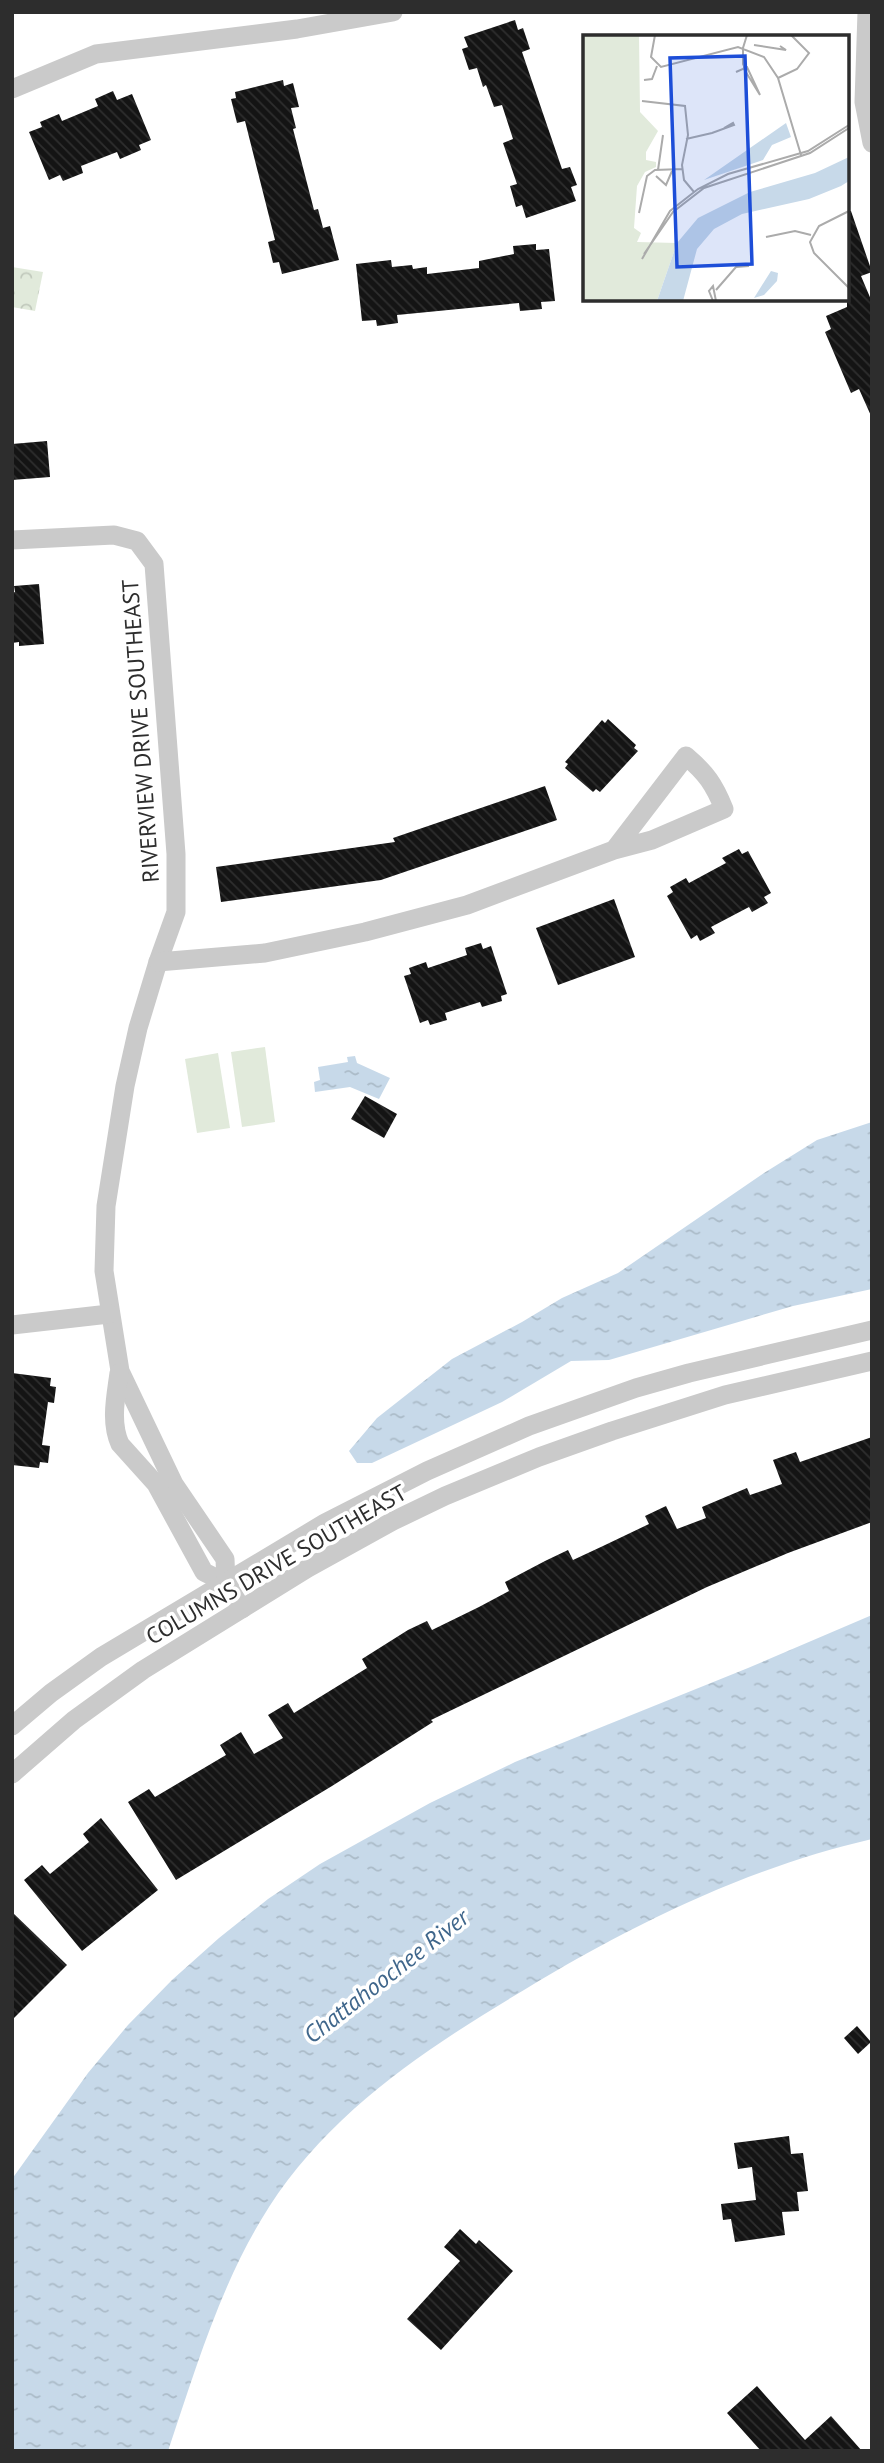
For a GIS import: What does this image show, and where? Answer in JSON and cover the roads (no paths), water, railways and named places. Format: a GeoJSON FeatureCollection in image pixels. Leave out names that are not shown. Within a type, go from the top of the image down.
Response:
{"type":"FeatureCollection","features":[{"type":"Feature","properties":{"kind":"street"},"geometry":{"type":"LineString","coordinates":[[12,89],[96,54],[297,29],[393,12]]}},
{"type":"Feature","properties":{"kind":"street"},"geometry":{"type":"LineString","coordinates":[[867,12],[864,102],[872,142]]}},
{"type":"Feature","properties":{"kind":"street","name":"RIVERVIEW DRIVE SOUTHEAST"},"geometry":{"type":"LineString","coordinates":[[12,540],[114,535],[137,541],[154,564],[176,854],[176,912],[138,1028],[125,1086],[106,1206],[104,1271],[120,1371],[174,1483],[225,1559],[226,1583],[242,1609]]}},
{"type":"Feature","properties":{"kind":"street"},"geometry":{"type":"LineString","coordinates":[[158,962],[265,953],[365,932],[467,905],[614,850],[652,840],[724,809],[715,786],[701,768],[686,756],[614,850]]}},
{"type":"Feature","properties":{"kind":"street"},"geometry":{"type":"LineString","coordinates":[[12,1325],[109,1314]]}},
{"type":"Feature","properties":{"kind":"street","name":"COLUMNS DRIVE SOUTHEAST"},"geometry":{"type":"LineString","coordinates":[[12,1726],[51,1693],[101,1657],[279,1550],[376,1496],[529,1426],[636,1388],[872,1330]]}},
{"type":"Feature","properties":{"kind":"street","name":"COLUMNS DRIVE SOUTHEAST"},"geometry":{"type":"LineString","coordinates":[[12,1774],[107,1695],[338,1551],[445,1496],[539,1457],[725,1395],[872,1361]]}},
{"type":"Feature","properties":{"kind":"street","name":"RIVERVIEW DRIVE SOUTHEAST"},"geometry":{"type":"LineString","coordinates":[[120,1371],[115,1410],[120,1444],[156,1484],[204,1572],[226,1583]]}},
{"type":"Feature","properties":{"kind":"water"},"geometry":{"type":"Polygon","coordinates":[[[355,1056],[357,1063],[390,1078],[379,1099],[350,1087],[315,1092],[314,1082],[320,1080],[318,1067],[348,1062],[347,1057],[355,1056]]]}},
{"type":"Feature","properties":{"kind":"water"},"geometry":{"type":"Polygon","coordinates":[[[872,1122],[872,1289],[793,1306],[609,1360],[571,1361],[502,1402],[372,1463],[357,1463],[349,1451],[377,1418],[452,1359],[562,1298],[618,1273],[817,1140],[872,1122]]]}},
{"type":"Feature","properties":{"kind":"water","name":"Chattahoochee River"},"geometry":{"type":"Polygon","coordinates":[[[872,1615],[872,1839],[826,1851],[736,1882],[649,1921],[565,1966],[452,2035],[384,2084],[352,2111],[294,2172],[252,2236],[223,2295],[168,2451],[12,2451],[12,2179],[88,2073],[128,2025],[172,1980],[268,1899],[320,1864],[430,1803],[515,1762],[872,1615]]]}}]}
